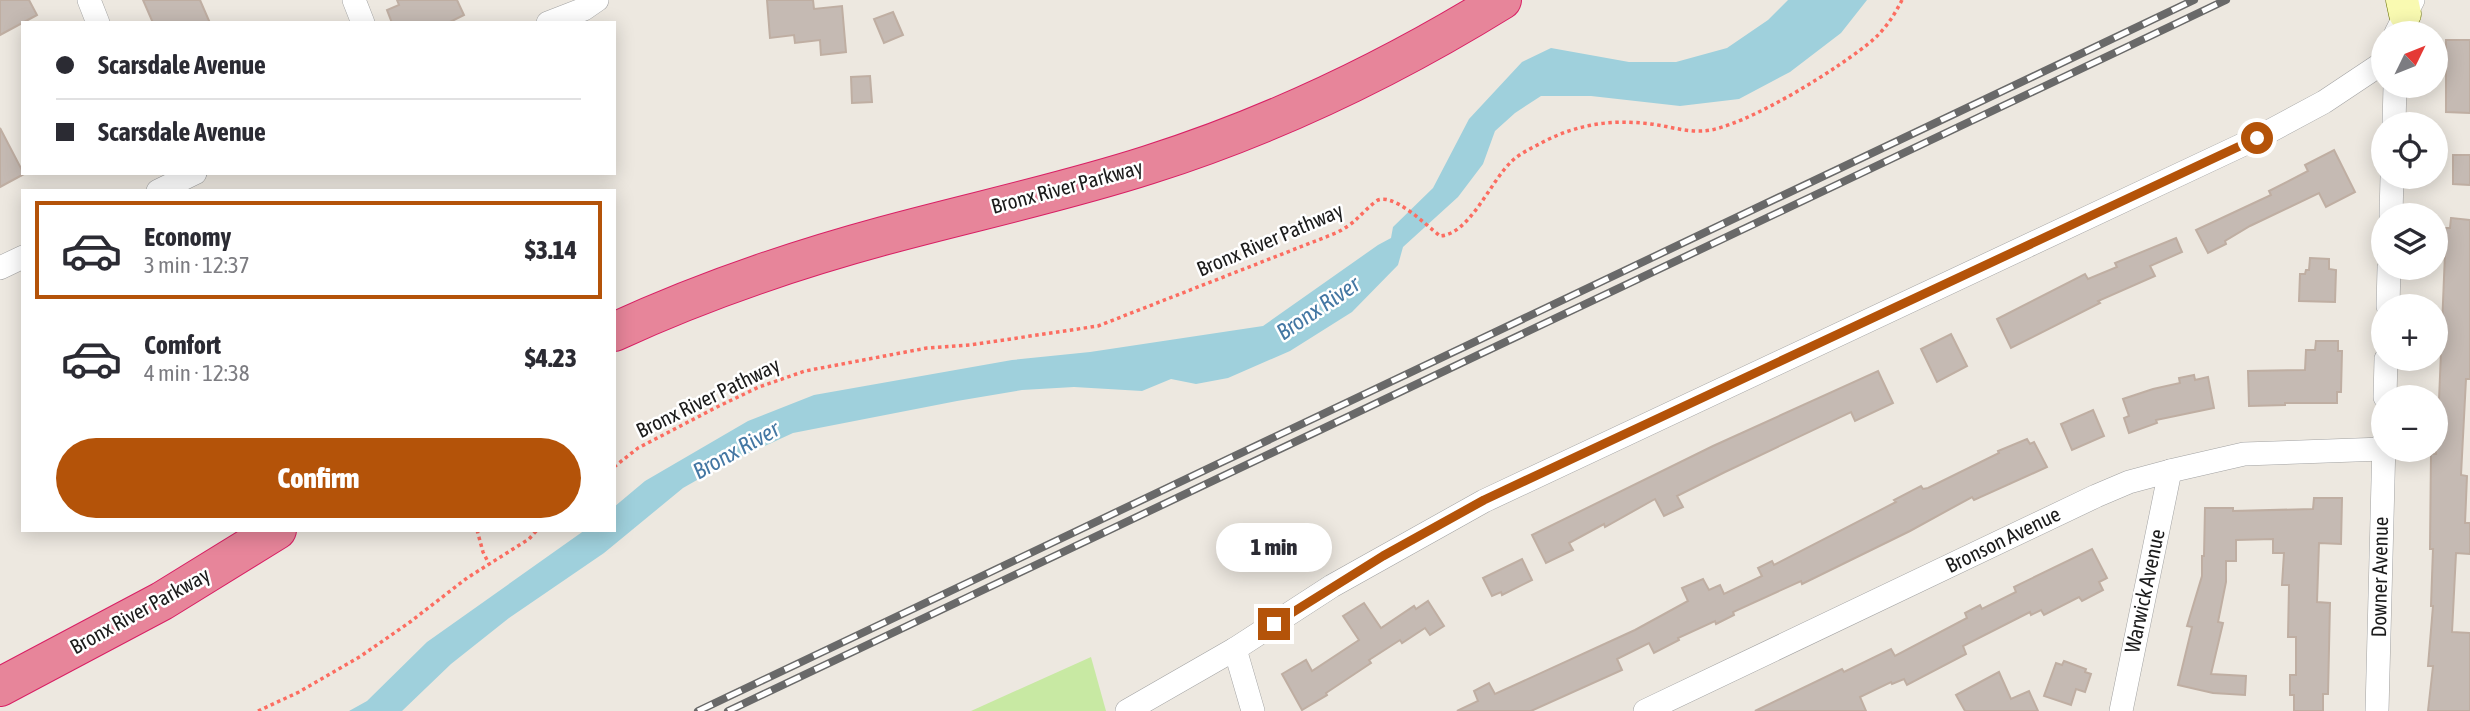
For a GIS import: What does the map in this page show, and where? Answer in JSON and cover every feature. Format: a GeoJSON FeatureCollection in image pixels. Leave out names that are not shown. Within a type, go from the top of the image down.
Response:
{"type":"FeatureCollection","features":[{"type":"Feature","properties":{"kind":"highway","name":"Bronx River Parkway"},"geometry":{"type":"LineString","coordinates":[[616,305],[723,261],[794,237],[1098,156],[1206,121],[1335,64],[1455,0]]}},
{"type":"Feature","properties":{"kind":"highway","name":"Bronx River Parkway"},"geometry":{"type":"LineString","coordinates":[[616,331],[698,296],[811,257],[920,226],[1072,188],[1208,145],[1362,77],[1502,0]]}},
{"type":"Feature","properties":{"kind":"highway","name":"Bronx River Parkway"},"geometry":{"type":"LineString","coordinates":[[0,661],[148,582],[231,532]]}},
{"type":"Feature","properties":{"kind":"highway","name":"Bronx River Parkway"},"geometry":{"type":"LineString","coordinates":[[0,687],[162,601],[274,532]]}},
{"type":"Feature","properties":{"kind":"street"},"geometry":{"type":"LineString","coordinates":[[89,0],[97,21]]}},
{"type":"Feature","properties":{"kind":"street"},"geometry":{"type":"LineString","coordinates":[[354,0],[362,21]]}},
{"type":"Feature","properties":{"kind":"street"},"geometry":{"type":"LineString","coordinates":[[553,21],[591,5]]}},
{"type":"Feature","properties":{"kind":"street"},"geometry":{"type":"LineString","coordinates":[[1127,711],[1235,649],[1332,586],[1484,500],[2257,138],[2324,102],[2371,71]]}},
{"type":"Feature","properties":{"kind":"street"},"geometry":{"type":"LineString","coordinates":[[160,184],[189,175]]}},
{"type":"Feature","properties":{"kind":"street"},"geometry":{"type":"LineString","coordinates":[[0,268],[21,258]]}},
{"type":"Feature","properties":{"kind":"street","name":"Bronson Avenue"},"geometry":{"type":"LineString","coordinates":[[1645,711],[2129,482],[2245,454],[2371,449]]}},
{"type":"Feature","properties":{"kind":"street","name":"Downer Avenue"},"geometry":{"type":"LineString","coordinates":[[2377,711],[2383,462]]}},
{"type":"Feature","properties":{"kind":"street","name":"Warwick Avenue"},"geometry":{"type":"LineString","coordinates":[[2121,711],[2170,471]]}},
{"type":"Feature","properties":{"kind":"street"},"geometry":{"type":"LineString","coordinates":[[1235,649],[1253,711]]}},
{"type":"Feature","properties":{"kind":"path","name":"Bronx River Pathway"},"geometry":{"type":"LineString","coordinates":[[616,465],[638,448],[719,406],[759,387],[805,371],[927,348],[970,345],[1098,326],[1336,233],[1352,225],[1382,198],[1396,202],[1440,236],[1447,235],[1464,224],[1510,163],[1545,141],[1590,124],[1618,121],[1686,130],[1722,128],[1796,92],[1841,64],[1875,38],[1888,24],[1902,0]]}},
{"type":"Feature","properties":{"kind":"path"},"geometry":{"type":"LineString","coordinates":[[478,532],[489,564]]}},
{"type":"Feature","properties":{"kind":"path"},"geometry":{"type":"LineString","coordinates":[[258,711],[299,692],[380,644],[535,532]]}},
{"type":"Feature","properties":{"kind":"green space"},"geometry":{"type":"Polygon","coordinates":[[[1091,657],[1106,711],[971,711],[1091,657]]]}},
{"type":"Feature","properties":{"kind":"water","name":"Bronx River"},"geometry":{"type":"Polygon","coordinates":[[[1788,0],[1867,0],[1841,33],[1790,72],[1739,99],[1680,106],[1591,96],[1541,96],[1515,113],[1495,131],[1483,164],[1458,197],[1403,247],[1398,265],[1352,312],[1290,351],[1228,378],[1196,384],[1171,379],[1142,391],[1074,387],[1022,390],[793,433],[725,464],[683,488],[604,553],[509,618],[451,664],[402,711],[349,711],[367,701],[427,642],[582,532],[616,532],[616,505],[645,481],[748,421],[814,395],[1012,360],[1090,352],[1263,326],[1391,238],[1393,227],[1433,188],[1469,119],[1522,62],[1551,48],[1629,62],[1676,62],[1727,48],[1768,20],[1788,0]]]}},
{"type":"Feature","properties":{"kind":"building"},"geometry":{"type":"Polygon","coordinates":[[[0,0],[29,0],[37,15],[21,21],[21,24],[0,35],[0,0]]]}},
{"type":"Feature","properties":{"kind":"building"},"geometry":{"type":"Polygon","coordinates":[[[143,0],[200,0],[209,21],[152,21],[143,0]]]}},
{"type":"Feature","properties":{"kind":"building"},"geometry":{"type":"Polygon","coordinates":[[[397,0],[457,0],[464,15],[452,21],[391,21],[387,10],[399,5],[397,0]]]}},
{"type":"Feature","properties":{"kind":"building"},"geometry":{"type":"Polygon","coordinates":[[[767,0],[813,0],[814,9],[842,6],[846,52],[821,55],[820,40],[795,43],[794,35],[770,38],[767,0]]]}},
{"type":"Feature","properties":{"kind":"building"},"geometry":{"type":"Polygon","coordinates":[[[893,12],[903,35],[884,43],[874,19],[893,12]]]}},
{"type":"Feature","properties":{"kind":"building"},"geometry":{"type":"Polygon","coordinates":[[[2448,40],[2470,40],[2470,113],[2446,112],[2448,40]]]}},
{"type":"Feature","properties":{"kind":"building"},"geometry":{"type":"Polygon","coordinates":[[[870,76],[872,102],[852,103],[851,77],[870,76]]]}},
{"type":"Feature","properties":{"kind":"building"},"geometry":{"type":"Polygon","coordinates":[[[0,128],[22,175],[0,187],[0,128]]]}},
{"type":"Feature","properties":{"kind":"building"},"geometry":{"type":"Polygon","coordinates":[[[2334,150],[2355,192],[2326,207],[2319,193],[2250,226],[2225,241],[2226,244],[2208,253],[2196,230],[2271,195],[2269,191],[2308,171],[2305,165],[2334,150]]]}},
{"type":"Feature","properties":{"kind":"building"},"geometry":{"type":"Polygon","coordinates":[[[2453,155],[2470,155],[2470,185],[2453,184],[2453,155]]]}},
{"type":"Feature","properties":{"kind":"building"},"geometry":{"type":"Polygon","coordinates":[[[2451,218],[2470,220],[2470,379],[2466,379],[2461,475],[2467,476],[2465,523],[2470,523],[2470,554],[2456,553],[2452,632],[2470,633],[2470,711],[2428,711],[2433,666],[2428,666],[2433,606],[2433,549],[2430,549],[2431,462],[2448,462],[2448,385],[2440,385],[2440,371],[2448,371],[2448,294],[2443,294],[2444,280],[2448,280],[2451,218]]]}},
{"type":"Feature","properties":{"kind":"building"},"geometry":{"type":"Polygon","coordinates":[[[2176,238],[2182,252],[2150,266],[2155,276],[2098,301],[2100,303],[2011,348],[1997,319],[2085,274],[2088,279],[2117,267],[2115,263],[2176,238]]]}},
{"type":"Feature","properties":{"kind":"building"},"geometry":{"type":"Polygon","coordinates":[[[2310,258],[2329,259],[2329,269],[2336,270],[2335,302],[2299,301],[2300,274],[2309,270],[2310,258]]]}},
{"type":"Feature","properties":{"kind":"building"},"geometry":{"type":"Polygon","coordinates":[[[1951,334],[1967,366],[1937,382],[1921,349],[1951,334]]]}},
{"type":"Feature","properties":{"kind":"building"},"geometry":{"type":"Polygon","coordinates":[[[2316,341],[2338,341],[2338,351],[2342,351],[2341,392],[2337,392],[2337,403],[2249,406],[2248,371],[2305,370],[2306,350],[2315,350],[2316,341]]]}},
{"type":"Feature","properties":{"kind":"building"},"geometry":{"type":"Polygon","coordinates":[[[1878,371],[1893,403],[1855,421],[1851,412],[1725,472],[1677,496],[1683,507],[1664,516],[1655,499],[1605,527],[1604,524],[1569,543],[1573,550],[1546,563],[1532,535],[1713,446],[1878,371]]]}},
{"type":"Feature","properties":{"kind":"building"},"geometry":{"type":"Polygon","coordinates":[[[2194,375],[2195,380],[2208,377],[2214,408],[2156,420],[2157,423],[2129,433],[2124,418],[2129,416],[2123,399],[2180,383],[2179,378],[2194,375]]]}},
{"type":"Feature","properties":{"kind":"building"},"geometry":{"type":"Polygon","coordinates":[[[2093,410],[2104,436],[2072,450],[2061,424],[2093,410]]]}},
{"type":"Feature","properties":{"kind":"building"},"geometry":{"type":"Polygon","coordinates":[[[2027,439],[2030,444],[2034,442],[2047,467],[1974,500],[1972,497],[1802,584],[1801,581],[1733,612],[1734,615],[1678,638],[1679,640],[1654,653],[1649,643],[1617,659],[1622,670],[1531,711],[1457,711],[1478,701],[1474,691],[1489,683],[1495,694],[1635,630],[1688,601],[1682,588],[1703,579],[1709,590],[1720,585],[1724,594],[1762,576],[1758,568],[1772,561],[1774,565],[1896,502],[1894,500],[1921,486],[1923,489],[1928,488],[1999,453],[1998,451],[2027,439]]]}},
{"type":"Feature","properties":{"kind":"building"},"geometry":{"type":"Polygon","coordinates":[[[2314,498],[2342,498],[2341,544],[2319,543],[2317,602],[2330,603],[2328,694],[2323,694],[2323,711],[2294,711],[2294,695],[2290,695],[2290,675],[2296,675],[2296,637],[2288,637],[2289,585],[2282,585],[2284,553],[2273,553],[2273,539],[2236,540],[2236,561],[2226,561],[2226,582],[2218,622],[2223,623],[2211,674],[2246,676],[2245,695],[2213,693],[2178,685],[2192,627],[2187,626],[2202,576],[2205,508],[2233,508],[2233,511],[2313,509],[2314,498]]]}},
{"type":"Feature","properties":{"kind":"building"},"geometry":{"type":"Polygon","coordinates":[[[2092,549],[2107,578],[2099,582],[2103,590],[2082,601],[2079,597],[2044,615],[2041,610],[2031,615],[2030,612],[1963,646],[1966,654],[1907,685],[1904,679],[1892,684],[1891,682],[1860,697],[1866,711],[1755,711],[1842,669],[1844,672],[1891,649],[1895,656],[1967,618],[1965,613],[1980,605],[1982,609],[2016,592],[2014,587],[2092,549]]]}},
{"type":"Feature","properties":{"kind":"building"},"geometry":{"type":"Polygon","coordinates":[[[1522,559],[1532,580],[1502,595],[1501,592],[1492,596],[1483,578],[1522,559]]]}},
{"type":"Feature","properties":{"kind":"building"},"geometry":{"type":"Polygon","coordinates":[[[1428,601],[1444,626],[1430,635],[1425,628],[1402,643],[1400,640],[1369,660],[1371,663],[1326,693],[1327,695],[1302,710],[1282,674],[1306,660],[1312,671],[1359,640],[1343,616],[1364,603],[1381,628],[1414,606],[1416,609],[1428,601]]]}},
{"type":"Feature","properties":{"kind":"building"},"geometry":{"type":"Polygon","coordinates":[[[2064,661],[2086,669],[2085,672],[2091,674],[2085,692],[2076,689],[2071,705],[2044,696],[2056,663],[2062,665],[2064,661]]]}},
{"type":"Feature","properties":{"kind":"building"},"geometry":{"type":"Polygon","coordinates":[[[1999,672],[2011,699],[2029,691],[2038,711],[1965,711],[1956,695],[1999,672]]]}},
{"type":"Feature","properties":{"kind":"railway"},"geometry":{"type":"LineString","coordinates":[[698,711],[2194,0]]}},
{"type":"Feature","properties":{"kind":"railway"},"geometry":{"type":"LineString","coordinates":[[728,711],[2226,0]]}},
{"type":"Feature","properties":{"kind":"route"},"geometry":{"type":"LineString","coordinates":[[1274,624],[1332,586],[1484,500],[2257,138]]}}]}
